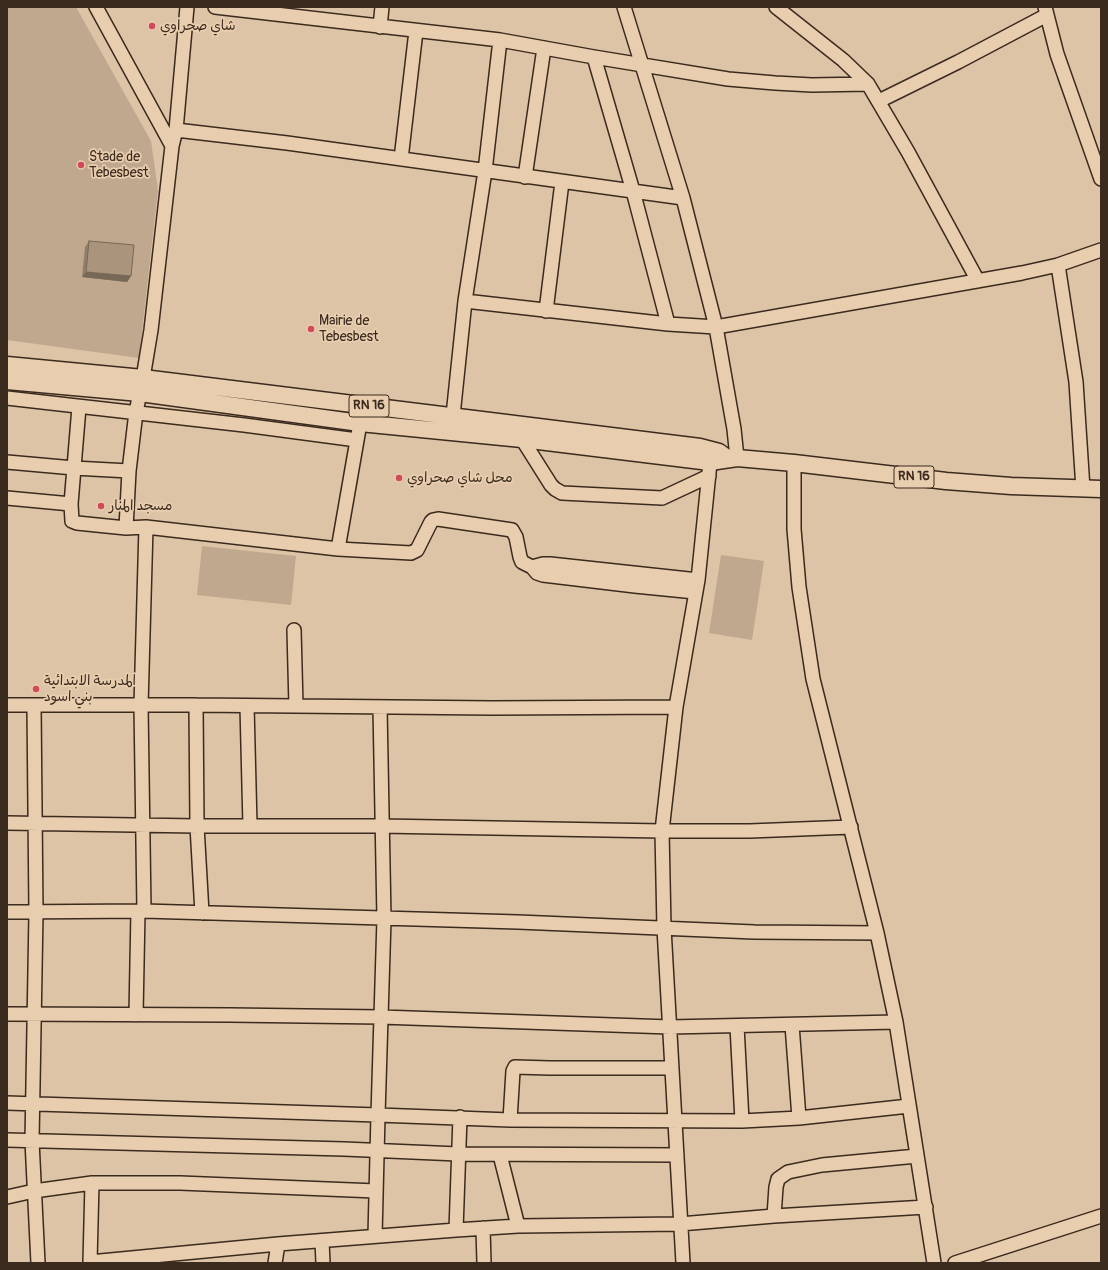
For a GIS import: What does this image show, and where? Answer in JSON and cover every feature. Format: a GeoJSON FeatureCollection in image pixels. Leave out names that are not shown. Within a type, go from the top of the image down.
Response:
{"type":"FeatureCollection","features":[{"type":"Feature","properties":{"kind":"main road","name":"RN 16"},"geometry":{"type":"LineString","coordinates":[[7,365],[141,386],[224,405],[360,423],[522,439],[710,462]]}},
{"type":"Feature","properties":{"kind":"main road","name":"RN 16"},"geometry":{"type":"LineString","coordinates":[[7,381],[228,389],[453,417],[710,462]]}},
{"type":"Feature","properties":{"kind":"main road"},"geometry":{"type":"LineString","coordinates":[[224,405],[228,389]]}},
{"type":"Feature","properties":{"kind":"main road","name":"RN 16"},"geometry":{"type":"LineString","coordinates":[[710,462],[719,452],[732,458],[794,463],[946,481],[1011,486],[1101,490]]}},
{"type":"Feature","properties":{"kind":"street"},"geometry":{"type":"LineString","coordinates":[[96,7],[172,146]]}},
{"type":"Feature","properties":{"kind":"street"},"geometry":{"type":"LineString","coordinates":[[126,528],[129,471],[136,412],[158,272],[172,146],[176,130],[189,7]]}},
{"type":"Feature","properties":{"kind":"street"},"geometry":{"type":"LineString","coordinates":[[215,7],[500,40],[728,79],[812,85],[868,84]]}},
{"type":"Feature","properties":{"kind":"street"},"geometry":{"type":"LineString","coordinates":[[380,27],[382,7]]}},
{"type":"Feature","properties":{"kind":"street"},"geometry":{"type":"LineString","coordinates":[[624,7],[683,198],[716,327],[732,416],[732,458]]}},
{"type":"Feature","properties":{"kind":"street"},"geometry":{"type":"LineString","coordinates":[[776,7],[843,60],[868,84],[879,101],[978,281]]}},
{"type":"Feature","properties":{"kind":"street"},"geometry":{"type":"LineString","coordinates":[[879,101],[958,62],[1046,11],[1057,54],[1101,179]]}},
{"type":"Feature","properties":{"kind":"street"},"geometry":{"type":"LineString","coordinates":[[401,159],[416,31]]}},
{"type":"Feature","properties":{"kind":"street"},"geometry":{"type":"LineString","coordinates":[[451,433],[465,300],[485,171],[500,40]]}},
{"type":"Feature","properties":{"kind":"street"},"geometry":{"type":"LineString","coordinates":[[525,177],[544,48]]}},
{"type":"Feature","properties":{"kind":"street"},"geometry":{"type":"LineString","coordinates":[[594,57],[633,191],[668,324]]}},
{"type":"Feature","properties":{"kind":"street"},"geometry":{"type":"LineString","coordinates":[[176,130],[287,143],[683,198]]}},
{"type":"Feature","properties":{"kind":"street"},"geometry":{"type":"LineString","coordinates":[[546,311],[562,182]]}},
{"type":"Feature","properties":{"kind":"street"},"geometry":{"type":"LineString","coordinates":[[465,300],[546,311],[668,324],[716,327],[978,281],[1058,265],[1101,250]]}},
{"type":"Feature","properties":{"kind":"street"},"geometry":{"type":"LineString","coordinates":[[1058,265],[1076,382],[1083,489]]}},
{"type":"Feature","properties":{"kind":"street"},"geometry":{"type":"LineString","coordinates":[[7,398],[136,412],[357,440]]}},
{"type":"Feature","properties":{"kind":"street"},"geometry":{"type":"LineString","coordinates":[[79,406],[71,504],[72,520],[74,523],[126,528],[146,528],[338,549],[411,553],[417,550],[431,522],[438,519],[512,530],[516,536],[522,562],[532,567],[550,564],[696,586]]}},
{"type":"Feature","properties":{"kind":"street"},"geometry":{"type":"LineString","coordinates":[[338,549],[362,406]]}},
{"type":"Feature","properties":{"kind":"street"},"geometry":{"type":"LineString","coordinates":[[522,439],[551,485],[555,490],[562,493],[662,498],[710,462]]}},
{"type":"Feature","properties":{"kind":"street"},"geometry":{"type":"LineString","coordinates":[[7,462],[129,471]]}},
{"type":"Feature","properties":{"kind":"street"},"geometry":{"type":"LineString","coordinates":[[683,1263],[664,928],[662,831],[676,707],[696,586],[710,462]]}},
{"type":"Feature","properties":{"kind":"street"},"geometry":{"type":"LineString","coordinates":[[794,463],[794,529],[799,587],[813,680],[877,933],[896,1022],[934,1263]]}},
{"type":"Feature","properties":{"kind":"street"},"geometry":{"type":"LineString","coordinates":[[7,498],[71,504]]}},
{"type":"Feature","properties":{"kind":"street"},"geometry":{"type":"LineString","coordinates":[[136,1015],[143,826],[141,705],[146,528]]}},
{"type":"Feature","properties":{"kind":"street"},"geometry":{"type":"LineString","coordinates":[[294,630],[296,706]]}},
{"type":"Feature","properties":{"kind":"street"},"geometry":{"type":"LineString","coordinates":[[7,705],[484,708],[676,707]]}},
{"type":"Feature","properties":{"kind":"street"},"geometry":{"type":"LineString","coordinates":[[196,705],[197,826],[202,913]]}},
{"type":"Feature","properties":{"kind":"street"},"geometry":{"type":"LineString","coordinates":[[34,706],[36,913],[32,1141],[38,1263]]}},
{"type":"Feature","properties":{"kind":"street"},"geometry":{"type":"LineString","coordinates":[[247,706],[250,826]]}},
{"type":"Feature","properties":{"kind":"street"},"geometry":{"type":"LineString","coordinates":[[375,1236],[384,919],[381,826],[380,707]]}},
{"type":"Feature","properties":{"kind":"street"},"geometry":{"type":"LineString","coordinates":[[7,823],[143,826],[381,826],[662,831],[750,831],[851,827]]}},
{"type":"Feature","properties":{"kind":"street"},"geometry":{"type":"LineString","coordinates":[[7,912],[36,913],[141,911],[518,922],[754,932],[877,933]]}},
{"type":"Feature","properties":{"kind":"street"},"geometry":{"type":"LineString","coordinates":[[7,1014],[381,1017],[670,1027],[896,1022]]}},
{"type":"Feature","properties":{"kind":"street"},"geometry":{"type":"LineString","coordinates":[[792,1025],[799,1118]]}},
{"type":"Feature","properties":{"kind":"street"},"geometry":{"type":"LineString","coordinates":[[738,1026],[742,1121]]}},
{"type":"Feature","properties":{"kind":"street"},"geometry":{"type":"LineString","coordinates":[[510,1120],[513,1071],[515,1067],[672,1068]]}},
{"type":"Feature","properties":{"kind":"street"},"geometry":{"type":"LineString","coordinates":[[7,1104],[510,1120],[675,1122],[799,1118],[909,1106]]}},
{"type":"Feature","properties":{"kind":"street"},"geometry":{"type":"LineString","coordinates":[[456,1230],[460,1118]]}},
{"type":"Feature","properties":{"kind":"street"},"geometry":{"type":"LineString","coordinates":[[7,1140],[500,1155],[677,1155]]}},
{"type":"Feature","properties":{"kind":"street"},"geometry":{"type":"LineString","coordinates":[[500,1155],[518,1226]]}},
{"type":"Feature","properties":{"kind":"street"},"geometry":{"type":"LineString","coordinates":[[774,1216],[778,1179],[788,1172],[822,1165],[917,1156]]}},
{"type":"Feature","properties":{"kind":"street"},"geometry":{"type":"LineString","coordinates":[[92,1183],[88,1263],[322,1240],[483,1228],[518,1226],[680,1224],[774,1216],[926,1207]]}},
{"type":"Feature","properties":{"kind":"street"},"geometry":{"type":"LineString","coordinates":[[7,1198],[34,1191],[92,1183],[180,1183],[376,1191]]}},
{"type":"Feature","properties":{"kind":"street"},"geometry":{"type":"LineString","coordinates":[[955,1263],[1101,1216]]}},
{"type":"Feature","properties":{"kind":"street"},"geometry":{"type":"LineString","coordinates":[[483,1228],[484,1263]]}},
{"type":"Feature","properties":{"kind":"street"},"geometry":{"type":"LineString","coordinates":[[322,1240],[323,1263]]}},
{"type":"Feature","properties":{"kind":"street"},"geometry":{"type":"LineString","coordinates":[[275,1263],[278,1244]]}},
{"type":"Feature","properties":{"kind":"shaded area","name":"Stade de Tebesbest"},"geometry":{"type":"Polygon","coordinates":[[[7,7],[76,7],[151,141],[158,190],[139,358],[7,340],[7,7]]]}},
{"type":"Feature","properties":{"kind":"shaded area"},"geometry":{"type":"Polygon","coordinates":[[[202,546],[296,556],[291,605],[197,595],[202,546]]]}},
{"type":"Feature","properties":{"kind":"shaded area"},"geometry":{"type":"Polygon","coordinates":[[[721,555],[764,561],[752,640],[709,633],[721,555]]]}},
{"type":"Feature","properties":{"kind":"building"},"geometry":{"type":"Polygon","coordinates":[[[89,241],[134,245],[131,276],[86,272],[89,241]]]}},
{"type":"Feature","properties":{"kind":"place","name":"شاي صحراوي"},"geometry":{"type":"Point","coordinates":[152,26]}},
{"type":"Feature","properties":{"kind":"place","name":"Stade de Tebesbest"},"geometry":{"type":"Point","coordinates":[81,165]}},
{"type":"Feature","properties":{"kind":"place","name":"Mairie de Tebesbest"},"geometry":{"type":"Point","coordinates":[311,329]}},
{"type":"Feature","properties":{"kind":"place","name":"محل شاي صحراوي"},"geometry":{"type":"Point","coordinates":[399,478]}},
{"type":"Feature","properties":{"kind":"place","name":"مسجد المنار"},"geometry":{"type":"Point","coordinates":[101,506]}},
{"type":"Feature","properties":{"kind":"place","name":"المدرسة الابتدائية بني اسود"},"geometry":{"type":"Point","coordinates":[36,689]}}]}
